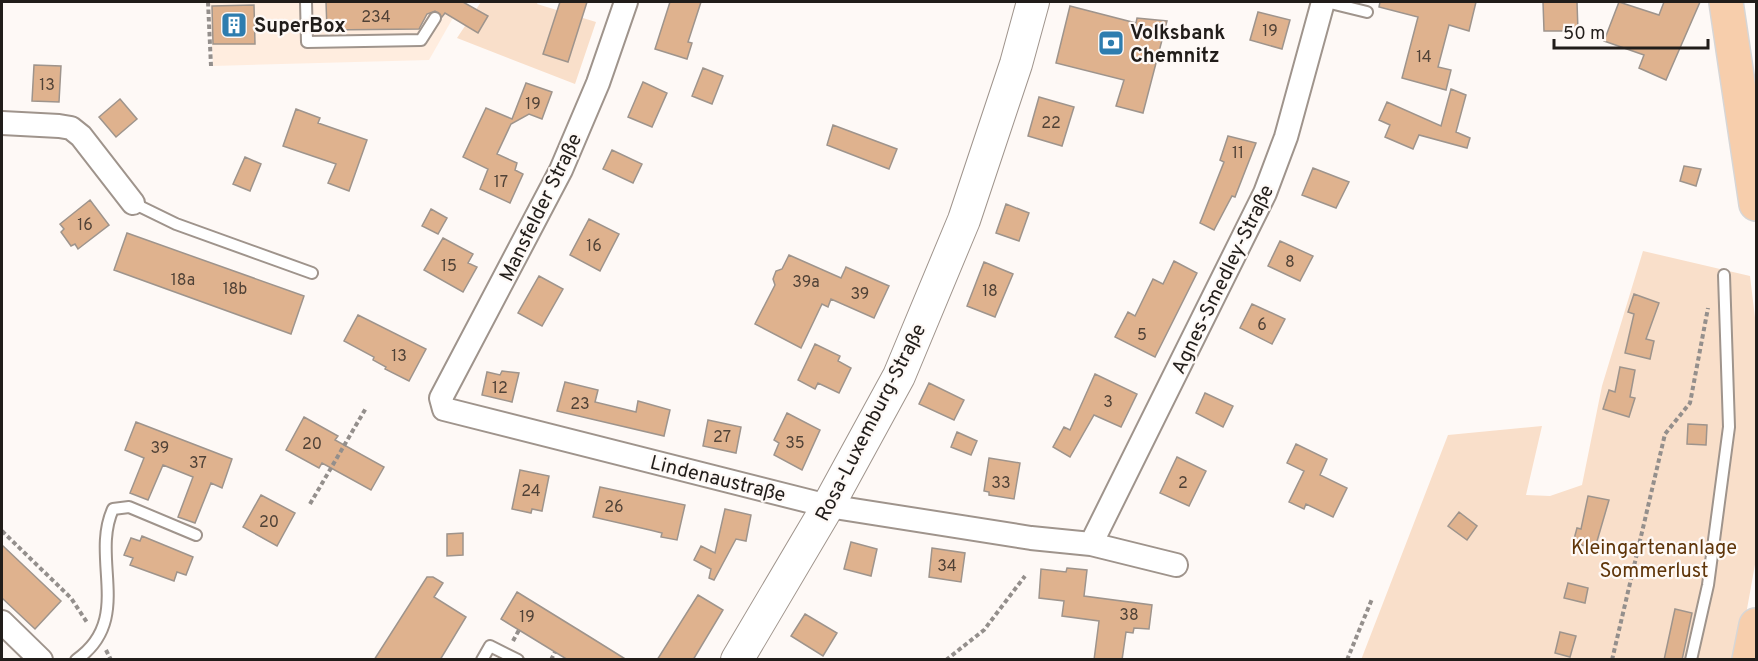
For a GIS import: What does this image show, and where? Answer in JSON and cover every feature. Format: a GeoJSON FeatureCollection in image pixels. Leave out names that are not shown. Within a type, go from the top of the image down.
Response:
{"type":"FeatureCollection","features":[{"type":"Feature","properties":{"kind":"main road"},"geometry":{"type":"LineString","coordinates":[[1726,2],[1756,204]]}},
{"type":"Feature","properties":{"kind":"main road"},"geometry":{"type":"LineString","coordinates":[[1749,660],[1756,625]]}},
{"type":"Feature","properties":{"kind":"street","name":"Mansfelder Straße"},"geometry":{"type":"LineString","coordinates":[[442,405],[441,398],[563,166],[598,83],[626,2]]}},
{"type":"Feature","properties":{"kind":"street","name":"Rosa-Luxemburg-Straße"},"geometry":{"type":"LineString","coordinates":[[737,660],[828,506],[899,376],[964,220],[1016,64],[1033,2]]}},
{"type":"Feature","properties":{"kind":"street","name":"Agnes-Smedley-Straße"},"geometry":{"type":"LineString","coordinates":[[1091,544],[1265,193],[1286,137],[1325,2]]}},
{"type":"Feature","properties":{"kind":"street"},"geometry":{"type":"LineString","coordinates":[[2,123],[70,128],[81,136],[133,203]]}},
{"type":"Feature","properties":{"kind":"street","name":"Lindenaustraße"},"geometry":{"type":"LineString","coordinates":[[442,405],[447,411],[828,506],[1030,538],[1091,544],[1176,565]]}},
{"type":"Feature","properties":{"kind":"street"},"geometry":{"type":"LineString","coordinates":[[2,622],[41,660]]}},
{"type":"Feature","properties":{"kind":"lane"},"geometry":{"type":"LineString","coordinates":[[306,2],[307,42],[421,40],[435,18]]}},
{"type":"Feature","properties":{"kind":"lane"},"geometry":{"type":"LineString","coordinates":[[1325,2],[1367,12]]}},
{"type":"Feature","properties":{"kind":"lane"},"geometry":{"type":"LineString","coordinates":[[133,203],[176,224],[312,273]]}},
{"type":"Feature","properties":{"kind":"lane"},"geometry":{"type":"LineString","coordinates":[[1690,660],[1708,585],[1729,427],[1724,275]]}},
{"type":"Feature","properties":{"kind":"lane"},"geometry":{"type":"LineString","coordinates":[[76,660],[84,654],[104,626],[109,606],[107,523],[113,509],[129,507],[196,535]]}},
{"type":"Feature","properties":{"kind":"lane"},"geometry":{"type":"LineString","coordinates":[[482,660],[490,646],[518,660]]}},
{"type":"Feature","properties":{"kind":"path"},"geometry":{"type":"LineString","coordinates":[[208,2],[211,66]]}},
{"type":"Feature","properties":{"kind":"path"},"geometry":{"type":"LineString","coordinates":[[1612,660],[1665,434],[1690,403],[1709,306]]}},
{"type":"Feature","properties":{"kind":"path"},"geometry":{"type":"LineString","coordinates":[[309,504],[366,408]]}},
{"type":"Feature","properties":{"kind":"path"},"geometry":{"type":"LineString","coordinates":[[2,531],[71,598],[111,660]]}},
{"type":"Feature","properties":{"kind":"path"},"geometry":{"type":"LineString","coordinates":[[946,660],[984,630],[1025,576]]}},
{"type":"Feature","properties":{"kind":"path"},"geometry":{"type":"LineString","coordinates":[[1347,660],[1372,599]]}},
{"type":"Feature","properties":{"kind":"path"},"geometry":{"type":"LineString","coordinates":[[551,660],[555,652]]}},
{"type":"Feature","properties":{"kind":"shaded area"},"geometry":{"type":"Polygon","coordinates":[[[210,2],[462,2],[429,60],[213,66],[210,2]]]}},
{"type":"Feature","properties":{"kind":"green space"},"geometry":{"type":"Polygon","coordinates":[[[481,2],[538,2],[537,4],[596,22],[575,84],[457,38],[481,2]]]}},
{"type":"Feature","properties":{"kind":"green space","name":"Kleingartenanlage Sommerlust"},"geometry":{"type":"Polygon","coordinates":[[[1643,251],[1750,276],[1756,326],[1756,559],[1738,659],[1361,660],[1448,435],[1542,426],[1526,495],[1550,496],[1582,485],[1602,386],[1643,251]]]}},
{"type":"Feature","properties":{"kind":"building"},"geometry":{"type":"Polygon","coordinates":[[[326,2],[463,2],[488,16],[478,33],[445,13],[442,17],[435,11],[427,14],[419,29],[327,30],[326,2]]]}},
{"type":"Feature","properties":{"kind":"building"},"geometry":{"type":"Polygon","coordinates":[[[560,2],[587,2],[568,62],[543,54],[560,2]]]}},
{"type":"Feature","properties":{"kind":"building"},"geometry":{"type":"Polygon","coordinates":[[[670,2],[701,2],[688,42],[692,43],[687,59],[655,49],[670,2]]]}},
{"type":"Feature","properties":{"kind":"building"},"geometry":{"type":"Polygon","coordinates":[[[1380,2],[1476,2],[1469,31],[1449,25],[1438,67],[1451,70],[1446,90],[1402,78],[1418,17],[1379,7],[1380,2]]]}},
{"type":"Feature","properties":{"kind":"building"},"geometry":{"type":"Polygon","coordinates":[[[1543,2],[1577,2],[1578,31],[1544,31],[1543,2]]]}},
{"type":"Feature","properties":{"kind":"building"},"geometry":{"type":"Polygon","coordinates":[[[1619,2],[1659,15],[1664,2],[1700,2],[1666,80],[1639,68],[1644,55],[1604,41],[1619,2]]]}},
{"type":"Feature","properties":{"kind":"building","name":"SuperBox"},"geometry":{"type":"Polygon","coordinates":[[[254,5],[255,44],[213,44],[212,6],[254,5]]]}},
{"type":"Feature","properties":{"kind":"building","name":"Volksbank Chemnitz"},"geometry":{"type":"Polygon","coordinates":[[[1070,6],[1136,23],[1137,18],[1167,21],[1143,113],[1116,106],[1124,80],[1056,63],[1070,6]]]}},
{"type":"Feature","properties":{"kind":"building"},"geometry":{"type":"Polygon","coordinates":[[[1258,12],[1290,20],[1282,49],[1250,40],[1258,12]]]}},
{"type":"Feature","properties":{"kind":"building"},"geometry":{"type":"Polygon","coordinates":[[[34,65],[61,66],[59,102],[32,101],[34,65]]]}},
{"type":"Feature","properties":{"kind":"building"},"geometry":{"type":"Polygon","coordinates":[[[703,68],[723,76],[712,104],[692,96],[703,68]]]}},
{"type":"Feature","properties":{"kind":"building"},"geometry":{"type":"Polygon","coordinates":[[[643,82],[667,93],[652,127],[628,117],[643,82]]]}},
{"type":"Feature","properties":{"kind":"building"},"geometry":{"type":"Polygon","coordinates":[[[526,83],[552,92],[542,119],[529,114],[511,124],[497,154],[517,163],[515,170],[523,174],[510,203],[480,189],[488,169],[463,157],[486,108],[512,119],[526,83]]]}},
{"type":"Feature","properties":{"kind":"building"},"geometry":{"type":"Polygon","coordinates":[[[1451,89],[1466,95],[1456,132],[1470,138],[1467,148],[1419,135],[1413,149],[1385,137],[1390,125],[1379,120],[1387,102],[1441,126],[1451,89]]]}},
{"type":"Feature","properties":{"kind":"building"},"geometry":{"type":"Polygon","coordinates":[[[1039,97],[1074,107],[1062,146],[1028,136],[1039,97]]]}},
{"type":"Feature","properties":{"kind":"building"},"geometry":{"type":"Polygon","coordinates":[[[120,99],[137,119],[116,137],[99,117],[120,99]]]}},
{"type":"Feature","properties":{"kind":"building"},"geometry":{"type":"Polygon","coordinates":[[[296,109],[320,118],[318,123],[367,140],[349,191],[328,183],[336,164],[283,146],[296,109]]]}},
{"type":"Feature","properties":{"kind":"building"},"geometry":{"type":"Polygon","coordinates":[[[833,125],[897,149],[889,169],[827,145],[833,125]]]}},
{"type":"Feature","properties":{"kind":"building"},"geometry":{"type":"Polygon","coordinates":[[[1228,136],[1256,143],[1235,197],[1232,196],[1214,230],[1200,223],[1224,162],[1220,160],[1228,136]]]}},
{"type":"Feature","properties":{"kind":"building"},"geometry":{"type":"Polygon","coordinates":[[[612,150],[642,164],[633,183],[603,169],[612,150]]]}},
{"type":"Feature","properties":{"kind":"building"},"geometry":{"type":"Polygon","coordinates":[[[245,157],[261,164],[250,191],[233,184],[245,157]]]}},
{"type":"Feature","properties":{"kind":"building"},"geometry":{"type":"Polygon","coordinates":[[[1684,166],[1701,169],[1696,186],[1680,181],[1684,166]]]}},
{"type":"Feature","properties":{"kind":"building"},"geometry":{"type":"Polygon","coordinates":[[[1313,168],[1349,182],[1336,208],[1302,195],[1313,168]]]}},
{"type":"Feature","properties":{"kind":"building"},"geometry":{"type":"Polygon","coordinates":[[[90,200],[109,225],[78,249],[75,244],[71,246],[61,232],[64,229],[60,224],[90,200]]]}},
{"type":"Feature","properties":{"kind":"building"},"geometry":{"type":"Polygon","coordinates":[[[1006,204],[1029,213],[1019,241],[996,233],[1006,204]]]}},
{"type":"Feature","properties":{"kind":"building"},"geometry":{"type":"Polygon","coordinates":[[[431,209],[447,218],[438,234],[422,226],[431,209]]]}},
{"type":"Feature","properties":{"kind":"building"},"geometry":{"type":"Polygon","coordinates":[[[589,219],[619,234],[600,271],[570,255],[589,219]]]}},
{"type":"Feature","properties":{"kind":"building"},"geometry":{"type":"Polygon","coordinates":[[[127,233],[304,296],[291,334],[114,270],[127,233]]]}},
{"type":"Feature","properties":{"kind":"building"},"geometry":{"type":"Polygon","coordinates":[[[443,238],[473,254],[468,263],[477,267],[463,292],[424,270],[443,238]]]}},
{"type":"Feature","properties":{"kind":"building"},"geometry":{"type":"Polygon","coordinates":[[[1280,241],[1313,256],[1300,281],[1268,266],[1280,241]]]}},
{"type":"Feature","properties":{"kind":"building"},"geometry":{"type":"Polygon","coordinates":[[[789,255],[841,278],[846,267],[889,286],[874,318],[831,299],[828,307],[822,304],[801,348],[755,324],[775,285],[773,279],[776,271],[782,269],[789,255]]]}},
{"type":"Feature","properties":{"kind":"building"},"geometry":{"type":"Polygon","coordinates":[[[1174,261],[1197,273],[1155,357],[1115,337],[1128,312],[1135,316],[1153,279],[1163,284],[1174,261]]]}},
{"type":"Feature","properties":{"kind":"building"},"geometry":{"type":"Polygon","coordinates":[[[984,262],[1013,274],[995,317],[967,306],[984,262]]]}},
{"type":"Feature","properties":{"kind":"building"},"geometry":{"type":"Polygon","coordinates":[[[539,276],[563,289],[542,326],[518,313],[539,276]]]}},
{"type":"Feature","properties":{"kind":"building"},"geometry":{"type":"Polygon","coordinates":[[[1634,294],[1659,303],[1646,339],[1654,341],[1650,359],[1625,353],[1634,314],[1628,312],[1634,294]]]}},
{"type":"Feature","properties":{"kind":"building"},"geometry":{"type":"Polygon","coordinates":[[[1252,304],[1285,319],[1272,344],[1240,328],[1252,304]]]}},
{"type":"Feature","properties":{"kind":"building"},"geometry":{"type":"Polygon","coordinates":[[[358,315],[426,349],[409,381],[385,369],[386,367],[373,360],[374,357],[344,341],[358,315]]]}},
{"type":"Feature","properties":{"kind":"building"},"geometry":{"type":"Polygon","coordinates":[[[815,344],[840,356],[838,361],[851,368],[839,393],[818,383],[815,389],[798,380],[815,344]]]}},
{"type":"Feature","properties":{"kind":"building"},"geometry":{"type":"Polygon","coordinates":[[[1620,367],[1635,370],[1630,397],[1635,398],[1629,417],[1603,409],[1609,390],[1615,392],[1620,367]]]}},
{"type":"Feature","properties":{"kind":"building"},"geometry":{"type":"Polygon","coordinates":[[[502,371],[519,373],[512,402],[482,395],[487,372],[500,375],[502,371]]]}},
{"type":"Feature","properties":{"kind":"building"},"geometry":{"type":"Polygon","coordinates":[[[1095,374],[1137,394],[1121,427],[1094,415],[1070,457],[1053,447],[1064,427],[1070,430],[1095,374]]]}},
{"type":"Feature","properties":{"kind":"building"},"geometry":{"type":"Polygon","coordinates":[[[565,382],[598,390],[595,402],[636,412],[638,401],[670,410],[664,436],[557,411],[565,382]]]}},
{"type":"Feature","properties":{"kind":"building"},"geometry":{"type":"Polygon","coordinates":[[[929,383],[964,400],[954,420],[919,404],[929,383]]]}},
{"type":"Feature","properties":{"kind":"building"},"geometry":{"type":"Polygon","coordinates":[[[1205,393],[1233,406],[1223,427],[1196,413],[1205,393]]]}},
{"type":"Feature","properties":{"kind":"building"},"geometry":{"type":"Polygon","coordinates":[[[787,413],[820,430],[802,470],[774,455],[779,443],[774,440],[787,413]]]}},
{"type":"Feature","properties":{"kind":"building"},"geometry":{"type":"Polygon","coordinates":[[[304,417],[338,436],[335,440],[384,467],[371,490],[322,463],[319,468],[286,450],[304,417]]]}},
{"type":"Feature","properties":{"kind":"building"},"geometry":{"type":"Polygon","coordinates":[[[708,420],[741,427],[736,453],[703,446],[708,420]]]}},
{"type":"Feature","properties":{"kind":"building"},"geometry":{"type":"Polygon","coordinates":[[[136,422],[232,459],[222,488],[211,483],[195,523],[178,517],[193,477],[163,465],[148,500],[130,493],[144,458],[125,450],[136,422]]]}},
{"type":"Feature","properties":{"kind":"building"},"geometry":{"type":"Polygon","coordinates":[[[1688,424],[1707,425],[1706,445],[1687,444],[1688,424]]]}},
{"type":"Feature","properties":{"kind":"building"},"geometry":{"type":"Polygon","coordinates":[[[957,432],[977,441],[971,455],[951,447],[957,432]]]}},
{"type":"Feature","properties":{"kind":"building"},"geometry":{"type":"Polygon","coordinates":[[[1296,444],[1327,459],[1320,475],[1347,488],[1333,517],[1306,504],[1304,509],[1289,502],[1304,471],[1287,463],[1296,444]]]}},
{"type":"Feature","properties":{"kind":"building"},"geometry":{"type":"Polygon","coordinates":[[[1177,457],[1206,471],[1189,506],[1160,493],[1177,457]]]}},
{"type":"Feature","properties":{"kind":"building"},"geometry":{"type":"Polygon","coordinates":[[[989,458],[1020,463],[1014,499],[989,495],[989,492],[984,491],[989,458]]]}},
{"type":"Feature","properties":{"kind":"building"},"geometry":{"type":"Polygon","coordinates":[[[520,470],[549,476],[542,511],[532,509],[531,513],[512,509],[520,470]]]}},
{"type":"Feature","properties":{"kind":"building"},"geometry":{"type":"Polygon","coordinates":[[[600,487],[685,505],[677,540],[661,537],[662,533],[593,517],[600,487]]]}},
{"type":"Feature","properties":{"kind":"building"},"geometry":{"type":"Polygon","coordinates":[[[261,495],[295,513],[277,546],[243,527],[261,495]]]}},
{"type":"Feature","properties":{"kind":"building"},"geometry":{"type":"Polygon","coordinates":[[[1588,496],[1609,500],[1595,548],[1573,543],[1577,528],[1581,529],[1588,496]]]}},
{"type":"Feature","properties":{"kind":"building"},"geometry":{"type":"Polygon","coordinates":[[[725,509],[751,515],[746,541],[736,539],[714,580],[709,578],[711,569],[694,560],[701,546],[715,553],[725,509]]]}},
{"type":"Feature","properties":{"kind":"building"},"geometry":{"type":"Polygon","coordinates":[[[1459,512],[1477,526],[1467,540],[1448,526],[1459,512]]]}},
{"type":"Feature","properties":{"kind":"building"},"geometry":{"type":"Polygon","coordinates":[[[463,533],[463,555],[447,556],[447,534],[463,533]]]}},
{"type":"Feature","properties":{"kind":"building"},"geometry":{"type":"Polygon","coordinates":[[[142,536],[193,557],[186,575],[177,572],[174,581],[130,565],[133,558],[124,555],[131,538],[140,541],[142,536]]]}},
{"type":"Feature","properties":{"kind":"building"},"geometry":{"type":"Polygon","coordinates":[[[851,542],[877,549],[871,576],[844,569],[851,542]]]}},
{"type":"Feature","properties":{"kind":"building"},"geometry":{"type":"Polygon","coordinates":[[[2,545],[61,601],[35,629],[2,598],[2,545]]]}},
{"type":"Feature","properties":{"kind":"building"},"geometry":{"type":"Polygon","coordinates":[[[932,548],[965,553],[961,582],[929,577],[932,548]]]}},
{"type":"Feature","properties":{"kind":"building"},"geometry":{"type":"Polygon","coordinates":[[[1067,568],[1087,570],[1084,596],[1152,605],[1149,629],[1134,628],[1133,633],[1126,632],[1122,660],[1094,660],[1099,621],[1062,616],[1064,601],[1039,598],[1041,569],[1066,572],[1067,568]]]}},
{"type":"Feature","properties":{"kind":"building"},"geometry":{"type":"Polygon","coordinates":[[[427,577],[433,577],[443,583],[434,597],[466,617],[440,660],[374,660],[427,577]]]}},
{"type":"Feature","properties":{"kind":"building"},"geometry":{"type":"Polygon","coordinates":[[[1568,583],[1588,588],[1585,603],[1564,598],[1568,583]]]}},
{"type":"Feature","properties":{"kind":"building"},"geometry":{"type":"Polygon","coordinates":[[[517,592],[627,660],[568,660],[501,619],[517,592]]]}},
{"type":"Feature","properties":{"kind":"building"},"geometry":{"type":"Polygon","coordinates":[[[698,595],[723,610],[693,660],[657,660],[698,595]]]}},
{"type":"Feature","properties":{"kind":"building"},"geometry":{"type":"Polygon","coordinates":[[[1675,609],[1692,613],[1682,660],[1664,660],[1675,609]]]}},
{"type":"Feature","properties":{"kind":"building"},"geometry":{"type":"Polygon","coordinates":[[[805,614],[837,633],[823,656],[791,636],[805,614]]]}},
{"type":"Feature","properties":{"kind":"building"},"geometry":{"type":"Polygon","coordinates":[[[1560,632],[1576,636],[1570,657],[1555,653],[1560,632]]]}},
{"type":"Feature","properties":{"kind":"place","name":"SuperBox"},"geometry":{"type":"Point","coordinates":[234,25]}},
{"type":"Feature","properties":{"kind":"place","name":"Volksbank Chemnitz"},"geometry":{"type":"Point","coordinates":[1111,43]}}]}
